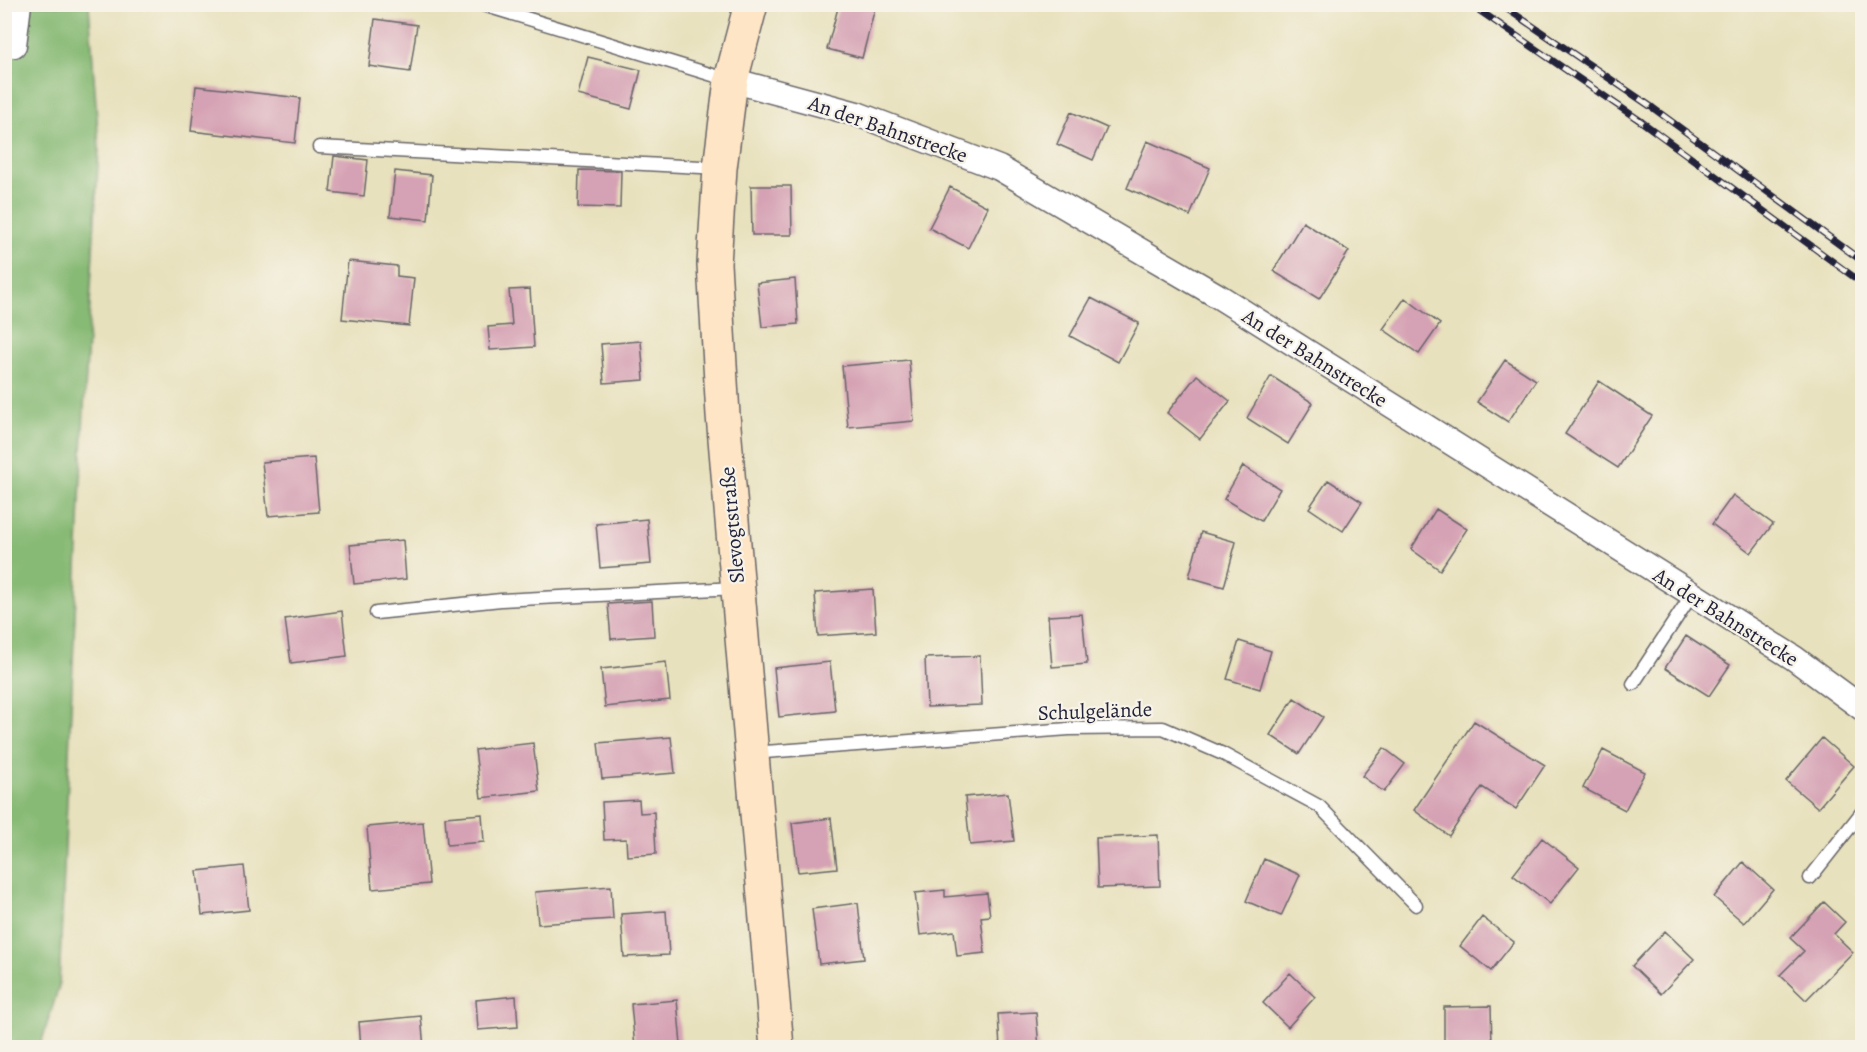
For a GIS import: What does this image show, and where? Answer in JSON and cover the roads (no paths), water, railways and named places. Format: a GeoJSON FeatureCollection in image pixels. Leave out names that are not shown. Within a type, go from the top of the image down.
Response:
{"type":"FeatureCollection","features":[{"type":"Feature","properties":{"kind":"street"},"geometry":{"type":"LineString","coordinates":[[4,40],[14,45],[19,4]]}},
{"type":"Feature","properties":{"kind":"street","name":"Slevogtstraße"},"geometry":{"type":"LineString","coordinates":[[751,4],[731,80],[720,168],[714,264],[737,588],[777,1047]]}},
{"type":"Feature","properties":{"kind":"street","name":"An der Bahnstrecke"},"geometry":{"type":"LineString","coordinates":[[731,80],[857,114],[999,168],[1218,297],[1691,596],[1794,658],[1863,708]]}},
{"type":"Feature","properties":{"kind":"lane"},"geometry":{"type":"LineString","coordinates":[[480,4],[731,80]]}},
{"type":"Feature","properties":{"kind":"lane"},"geometry":{"type":"LineString","coordinates":[[319,147],[720,168]]}},
{"type":"Feature","properties":{"kind":"lane"},"geometry":{"type":"LineString","coordinates":[[376,614],[501,600],[737,588]]}},
{"type":"Feature","properties":{"kind":"lane"},"geometry":{"type":"LineString","coordinates":[[1633,684],[1691,596]]}},
{"type":"Feature","properties":{"kind":"lane","name":"Schulgelände"},"geometry":{"type":"LineString","coordinates":[[751,753],[1070,729],[1163,728],[1223,754],[1318,806],[1416,905]]}},
{"type":"Feature","properties":{"kind":"lane"},"geometry":{"type":"LineString","coordinates":[[1810,878],[1863,812]]}},
{"type":"Feature","properties":{"kind":"railway"},"geometry":{"type":"LineString","coordinates":[[1470,4],[1642,122],[1862,283]]}},
{"type":"Feature","properties":{"kind":"railway"},"geometry":{"type":"LineString","coordinates":[[1500,4],[1653,108],[1862,261]]}}]}
